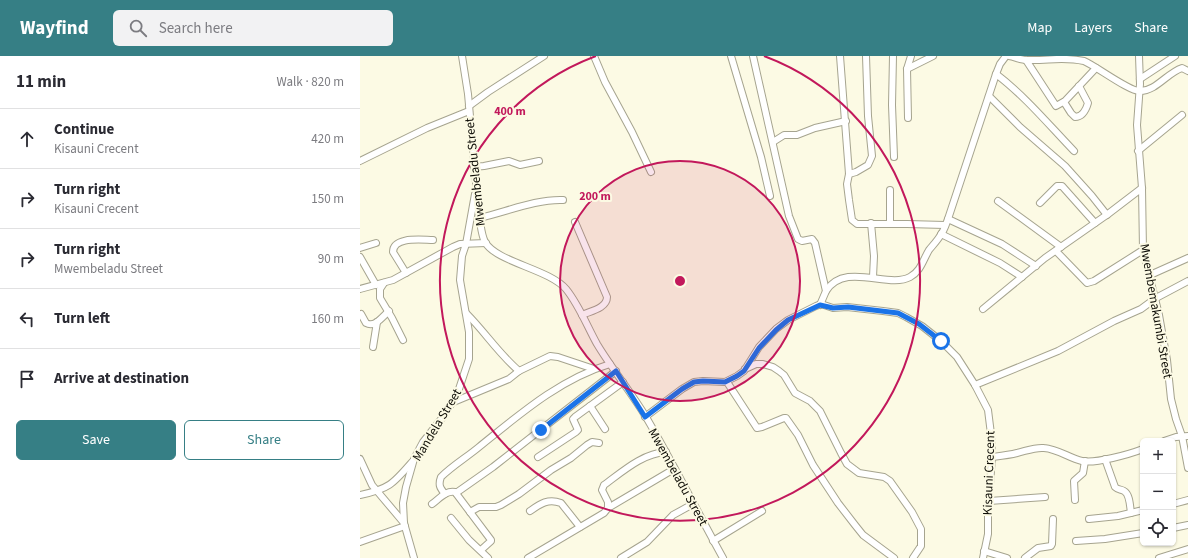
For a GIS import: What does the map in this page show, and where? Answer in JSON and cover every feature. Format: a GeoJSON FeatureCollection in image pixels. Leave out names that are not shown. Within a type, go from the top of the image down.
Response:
{"type":"FeatureCollection","features":[{"type":"Feature","properties":{"kind":"street","name":"Mwembeladu Street"},"geometry":{"type":"LineString","coordinates":[[462,56],[469,109],[479,218],[482,235],[486,243],[503,256],[558,282],[567,291],[582,315],[597,344],[616,371],[666,452],[723,558]]}},
{"type":"Feature","properties":{"kind":"street"},"geometry":{"type":"LineString","coordinates":[[360,161],[469,109],[488,92],[544,56]]}},
{"type":"Feature","properties":{"kind":"street"},"geometry":{"type":"LineString","coordinates":[[594,56],[605,82],[632,132],[651,172]]}},
{"type":"Feature","properties":{"kind":"street"},"geometry":{"type":"LineString","coordinates":[[731,56],[761,157],[770,196]]}},
{"type":"Feature","properties":{"kind":"street"},"geometry":{"type":"LineString","coordinates":[[753,56],[788,216],[798,239],[802,241],[811,239],[814,241],[826,291]]}},
{"type":"Feature","properties":{"kind":"street"},"geometry":{"type":"LineString","coordinates":[[840,56],[849,174],[847,188],[852,220],[857,224],[945,225]]}},
{"type":"Feature","properties":{"kind":"street"},"geometry":{"type":"LineString","coordinates":[[849,174],[868,165],[872,156],[868,116],[866,56]]}},
{"type":"Feature","properties":{"kind":"street"},"geometry":{"type":"LineString","coordinates":[[893,56],[892,105],[894,157]]}},
{"type":"Feature","properties":{"kind":"street"},"geometry":{"type":"LineString","coordinates":[[908,118],[907,69],[911,56]]}},
{"type":"Feature","properties":{"kind":"street"},"geometry":{"type":"LineString","coordinates":[[907,69],[933,56]]}},
{"type":"Feature","properties":{"kind":"street"},"geometry":{"type":"LineString","coordinates":[[645,417],[682,389],[694,382],[727,382],[737,376],[745,369],[759,348],[776,330],[788,320],[820,305],[826,291],[830,286],[843,279],[854,276],[902,279],[910,277],[923,264],[929,251],[942,234],[996,74],[1000,64],[1008,56],[1026,60],[1056,56],[1077,57],[1127,87],[1139,92],[1155,85],[1177,70],[1182,68],[1188,71]]}},
{"type":"Feature","properties":{"kind":"street","name":"Mwembemakumbi Street"},"geometry":{"type":"LineString","coordinates":[[1139,56],[1140,79],[1137,125],[1142,188],[1144,250],[1156,298],[1167,360],[1171,399],[1176,419],[1185,436],[1188,468]]}},
{"type":"Feature","properties":{"kind":"street"},"geometry":{"type":"LineString","coordinates":[[1140,79],[1175,56]]}},
{"type":"Feature","properties":{"kind":"street"},"geometry":{"type":"LineString","coordinates":[[1026,60],[1055,105],[1058,106],[1064,102],[1096,68]]}},
{"type":"Feature","properties":{"kind":"street"},"geometry":{"type":"LineString","coordinates":[[996,74],[1006,81],[1074,151]]}},
{"type":"Feature","properties":{"kind":"street"},"geometry":{"type":"LineString","coordinates":[[1064,102],[1075,117],[1084,114],[1088,103],[1078,86]]}},
{"type":"Feature","properties":{"kind":"street"},"geometry":{"type":"LineString","coordinates":[[989,96],[1020,127],[1065,166],[1107,215]]}},
{"type":"Feature","properties":{"kind":"street"},"geometry":{"type":"LineString","coordinates":[[1138,151],[1182,115]]}},
{"type":"Feature","properties":{"kind":"street"},"geometry":{"type":"LineString","coordinates":[[773,142],[784,135],[797,134],[814,128],[846,121]]}},
{"type":"Feature","properties":{"kind":"street"},"geometry":{"type":"LineString","coordinates":[[474,167],[509,161],[520,165],[539,161]]}},
{"type":"Feature","properties":{"kind":"street"},"geometry":{"type":"LineString","coordinates":[[1040,203],[1057,186],[1062,186],[1095,223]]}},
{"type":"Feature","properties":{"kind":"street"},"geometry":{"type":"LineString","coordinates":[[983,309],[1036,266],[1142,188]]}},
{"type":"Feature","properties":{"kind":"street","name":"Mandela Street"},"geometry":{"type":"LineString","coordinates":[[414,558],[404,525],[403,503],[414,459],[423,442],[442,418],[457,395],[469,359],[469,332],[460,280],[462,256],[466,244],[471,208],[476,190]]}},
{"type":"Feature","properties":{"kind":"street"},"geometry":{"type":"LineString","coordinates":[[890,190],[890,224]]}},
{"type":"Feature","properties":{"kind":"street"},"geometry":{"type":"LineString","coordinates":[[479,218],[522,206],[552,200],[563,200]]}},
{"type":"Feature","properties":{"kind":"street"},"geometry":{"type":"LineString","coordinates":[[998,201],[1059,249],[1087,283],[1094,281],[1144,250]]}},
{"type":"Feature","properties":{"kind":"street"},"geometry":{"type":"LineString","coordinates":[[948,219],[1002,244],[1036,266]]}},
{"type":"Feature","properties":{"kind":"street"},"geometry":{"type":"LineString","coordinates":[[575,222],[607,297],[607,301],[603,306],[582,315]]}},
{"type":"Feature","properties":{"kind":"street"},"geometry":{"type":"LineString","coordinates":[[871,224],[874,256],[874,278]]}},
{"type":"Feature","properties":{"kind":"street"},"geometry":{"type":"LineString","coordinates":[[942,234],[1000,263],[1022,277]]}},
{"type":"Feature","properties":{"kind":"street"},"geometry":{"type":"LineString","coordinates":[[406,273],[394,252],[393,248],[396,244],[406,240],[433,240]]}},
{"type":"Feature","properties":{"kind":"street"},"geometry":{"type":"LineString","coordinates":[[360,248],[376,243]]}},
{"type":"Feature","properties":{"kind":"street"},"geometry":{"type":"LineString","coordinates":[[360,289],[384,283],[406,273],[453,247],[466,244],[486,243]]}},
{"type":"Feature","properties":{"kind":"street"},"geometry":{"type":"LineString","coordinates":[[360,257],[376,285]]}},
{"type":"Feature","properties":{"kind":"street"},"geometry":{"type":"LineString","coordinates":[[1150,275],[1188,258]]}},
{"type":"Feature","properties":{"kind":"street"},"geometry":{"type":"LineString","coordinates":[[975,385],[1058,351],[1114,321],[1142,309],[1156,298],[1188,281]]}},
{"type":"Feature","properties":{"kind":"street"},"geometry":{"type":"LineString","coordinates":[[384,283],[379,293],[380,298],[389,311],[403,340]]}},
{"type":"Feature","properties":{"kind":"street","name":"Kisauni Crecent"},"geometry":{"type":"LineString","coordinates":[[820,305],[833,308],[848,307],[898,313],[925,329],[948,347],[960,361],[988,410],[992,442],[988,534],[983,558]]}},
{"type":"Feature","properties":{"kind":"street"},"geometry":{"type":"LineString","coordinates":[[361,314],[368,324],[377,322],[389,311]]}},
{"type":"Feature","properties":{"kind":"street"},"geometry":{"type":"LineString","coordinates":[[466,314],[476,323],[505,360],[519,372]]}},
{"type":"Feature","properties":{"kind":"street"},"geometry":{"type":"LineString","coordinates":[[373,347],[377,322]]}},
{"type":"Feature","properties":{"kind":"street"},"geometry":{"type":"LineString","coordinates":[[451,404],[509,379],[543,358],[553,356],[594,369]]}},
{"type":"Feature","properties":{"kind":"street"},"geometry":{"type":"LineString","coordinates":[[445,494],[439,483],[441,477],[521,413],[559,386],[594,369],[610,364]]}},
{"type":"Feature","properties":{"kind":"street"},"geometry":{"type":"LineString","coordinates":[[745,369],[756,364],[763,364],[780,371],[795,393],[810,401],[820,411],[848,464],[859,473],[884,477],[890,482],[912,512],[921,529],[921,546],[913,558]]}},
{"type":"Feature","properties":{"kind":"street"},"geometry":{"type":"LineString","coordinates":[[456,493],[493,467],[616,371]]}},
{"type":"Feature","properties":{"kind":"street"},"geometry":{"type":"LineString","coordinates":[[538,457],[576,432],[578,428],[573,419],[623,382]]}},
{"type":"Feature","properties":{"kind":"street"},"geometry":{"type":"LineString","coordinates":[[727,382],[757,428],[762,428],[786,418],[798,435],[813,465],[838,503],[869,540],[894,558]]}},
{"type":"Feature","properties":{"kind":"street"},"geometry":{"type":"LineString","coordinates":[[590,406],[605,429]]}},
{"type":"Feature","properties":{"kind":"street"},"geometry":{"type":"LineString","coordinates":[[1173,438],[1185,436]]}},
{"type":"Feature","properties":{"kind":"street"},"geometry":{"type":"LineString","coordinates":[[470,512],[479,507],[496,507],[501,505],[571,458],[587,445],[592,442],[599,443]]}},
{"type":"Feature","properties":{"kind":"street"},"geometry":{"type":"LineString","coordinates":[[992,457],[1045,448],[1085,461],[1122,456],[1140,450]]}},
{"type":"Feature","properties":{"kind":"street"},"geometry":{"type":"LineString","coordinates":[[608,508],[608,502],[602,490],[603,486],[644,458],[654,453],[666,452]]}},
{"type":"Feature","properties":{"kind":"street"},"geometry":{"type":"LineString","coordinates":[[360,459],[369,479],[404,525],[360,542]]}},
{"type":"Feature","properties":{"kind":"street"},"geometry":{"type":"LineString","coordinates":[[360,495],[378,492],[398,479],[414,459]]}},
{"type":"Feature","properties":{"kind":"street"},"geometry":{"type":"LineString","coordinates":[[1105,459],[1115,487],[1117,489],[1124,490],[1127,493],[1131,513]]}},
{"type":"Feature","properties":{"kind":"street"},"geometry":{"type":"LineString","coordinates":[[1075,500],[1074,481],[1083,473],[1085,461]]}},
{"type":"Feature","properties":{"kind":"street"},"geometry":{"type":"LineString","coordinates":[[532,557],[600,516],[608,508],[674,469]]}},
{"type":"Feature","properties":{"kind":"street"},"geometry":{"type":"LineString","coordinates":[[432,504],[450,491],[455,492],[491,541],[481,550]]}},
{"type":"Feature","properties":{"kind":"street"},"geometry":{"type":"LineString","coordinates":[[989,501],[1045,497]]}},
{"type":"Feature","properties":{"kind":"street"},"geometry":{"type":"LineString","coordinates":[[530,512],[544,502],[550,500],[557,501],[561,503],[580,527]]}},
{"type":"Feature","properties":{"kind":"street"},"geometry":{"type":"LineString","coordinates":[[1176,503],[1188,500]]}},
{"type":"Feature","properties":{"kind":"street"},"geometry":{"type":"LineString","coordinates":[[621,558],[647,542],[673,515],[693,504]]}},
{"type":"Feature","properties":{"kind":"street"},"geometry":{"type":"LineString","coordinates":[[713,541],[762,511]]}},
{"type":"Feature","properties":{"kind":"street"},"geometry":{"type":"LineString","coordinates":[[1089,519],[1118,516],[1140,511]]}},
{"type":"Feature","properties":{"kind":"street"},"geometry":{"type":"LineString","coordinates":[[451,518],[469,540],[481,550],[486,558]]}},
{"type":"Feature","properties":{"kind":"street"},"geometry":{"type":"LineString","coordinates":[[1026,558],[1038,548],[1051,546],[1052,519]]}},
{"type":"Feature","properties":{"kind":"street"},"geometry":{"type":"LineString","coordinates":[[1176,527],[1188,525]]}},
{"type":"Feature","properties":{"kind":"street"},"geometry":{"type":"LineString","coordinates":[[1076,541],[1105,539],[1140,533]]}},
{"type":"Feature","properties":{"kind":"street"},"geometry":{"type":"LineString","coordinates":[[1159,558],[1188,549]]}},
{"type":"Feature","properties":{"kind":"street"},"geometry":{"type":"LineString","coordinates":[[984,551],[1007,558]]}},
{"type":"Feature","properties":{"kind":"route"},"geometry":{"type":"LineString","coordinates":[[541,430],[616,371],[645,417],[682,389],[694,382],[727,382],[744,371],[759,348],[788,320],[820,305],[833,308],[848,307],[898,313],[919,324],[941,341]]}}]}
